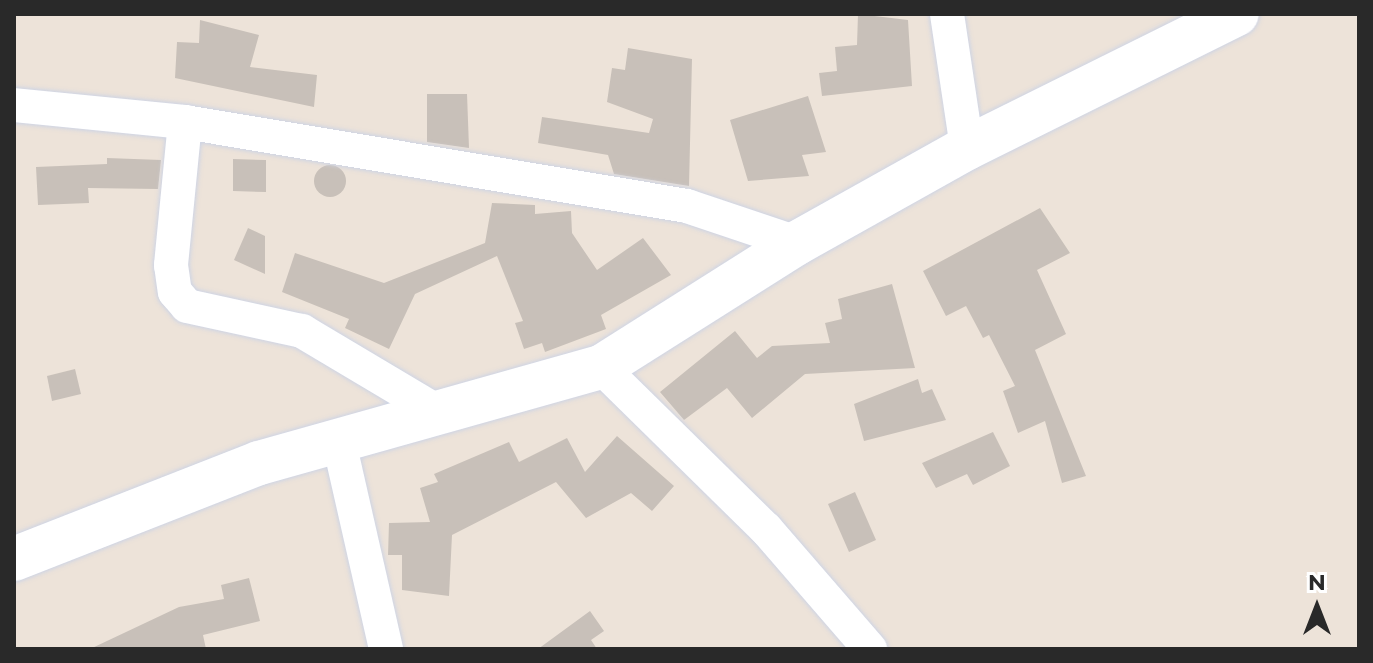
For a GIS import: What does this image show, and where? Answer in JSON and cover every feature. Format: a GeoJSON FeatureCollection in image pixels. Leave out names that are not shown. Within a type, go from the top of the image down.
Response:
{"type":"FeatureCollection","features":[{"type":"Feature","properties":{"kind":"main road"},"geometry":{"type":"LineString","coordinates":[[14,559],[259,463],[443,415],[601,367],[797,243],[967,148],[1237,14]]}},
{"type":"Feature","properties":{"kind":"street"},"geometry":{"type":"LineString","coordinates":[[947,14],[967,148]]}},
{"type":"Feature","properties":{"kind":"street"},"geometry":{"type":"LineString","coordinates":[[14,105],[185,122],[687,206],[797,243]]}},
{"type":"Feature","properties":{"kind":"street"},"geometry":{"type":"LineString","coordinates":[[185,122],[171,265],[175,292],[187,306],[302,331],[443,415]]}},
{"type":"Feature","properties":{"kind":"street"},"geometry":{"type":"LineString","coordinates":[[601,367],[766,529],[870,649]]}},
{"type":"Feature","properties":{"kind":"street"},"geometry":{"type":"LineString","coordinates":[[339,442],[386,649]]}},
{"type":"Feature","properties":{"kind":"building"},"geometry":{"type":"Polygon","coordinates":[[[858,14],[908,20],[912,86],[822,96],[819,73],[837,71],[835,47],[857,45],[858,14]]]}},
{"type":"Feature","properties":{"kind":"building"},"geometry":{"type":"Polygon","coordinates":[[[200,20],[259,35],[250,67],[317,75],[314,107],[175,78],[177,42],[199,43],[200,20]]]}},
{"type":"Feature","properties":{"kind":"building"},"geometry":{"type":"Polygon","coordinates":[[[628,48],[692,59],[689,186],[614,174],[608,155],[538,143],[542,117],[649,133],[653,119],[607,102],[612,68],[625,70],[628,48]]]}},
{"type":"Feature","properties":{"kind":"building"},"geometry":{"type":"Polygon","coordinates":[[[427,94],[467,94],[469,148],[427,142],[427,94]]]}},
{"type":"Feature","properties":{"kind":"building"},"geometry":{"type":"Polygon","coordinates":[[[808,96],[826,152],[802,155],[809,176],[748,181],[730,120],[808,96]]]}},
{"type":"Feature","properties":{"kind":"building"},"geometry":{"type":"Polygon","coordinates":[[[107,158],[161,160],[158,189],[88,188],[89,203],[38,205],[36,167],[107,164],[107,158]]]}},
{"type":"Feature","properties":{"kind":"building"},"geometry":{"type":"Polygon","coordinates":[[[233,159],[266,160],[266,192],[233,191],[233,159]]]}},
{"type":"Feature","properties":{"kind":"building"},"geometry":{"type":"Polygon","coordinates":[[[330,165],[342,169],[346,181],[342,193],[330,197],[318,193],[314,181],[318,169],[330,165]]]}},
{"type":"Feature","properties":{"kind":"building"},"geometry":{"type":"Polygon","coordinates":[[[492,203],[535,205],[535,214],[571,211],[572,233],[597,270],[643,238],[671,275],[601,315],[606,329],[545,352],[542,343],[524,349],[515,323],[523,321],[497,256],[415,294],[389,349],[345,328],[349,319],[282,292],[295,253],[384,283],[485,243],[492,203]]]}},
{"type":"Feature","properties":{"kind":"building"},"geometry":{"type":"Polygon","coordinates":[[[1040,208],[1070,253],[1037,270],[1066,334],[1035,350],[1086,476],[1062,483],[1045,421],[1018,433],[1003,391],[1015,386],[989,335],[983,338],[966,306],[946,316],[923,271],[1040,208]]]}},
{"type":"Feature","properties":{"kind":"building"},"geometry":{"type":"Polygon","coordinates":[[[248,228],[265,236],[265,274],[234,260],[248,228]]]}},
{"type":"Feature","properties":{"kind":"building"},"geometry":{"type":"Polygon","coordinates":[[[892,284],[915,368],[805,374],[752,418],[727,388],[684,420],[660,392],[735,331],[757,358],[772,346],[830,343],[825,323],[842,319],[838,299],[892,284]]]}},
{"type":"Feature","properties":{"kind":"building"},"geometry":{"type":"Polygon","coordinates":[[[75,369],[81,394],[52,401],[47,376],[75,369]]]}},
{"type":"Feature","properties":{"kind":"building"},"geometry":{"type":"Polygon","coordinates":[[[918,379],[922,393],[932,389],[946,420],[864,441],[854,404],[918,379]]]}},
{"type":"Feature","properties":{"kind":"building"},"geometry":{"type":"Polygon","coordinates":[[[993,432],[1010,466],[973,485],[967,474],[936,488],[922,463],[993,432]]]}},
{"type":"Feature","properties":{"kind":"building"},"geometry":{"type":"Polygon","coordinates":[[[617,436],[674,486],[652,511],[631,493],[586,518],[556,482],[452,535],[449,596],[402,590],[402,555],[388,555],[389,523],[430,522],[420,488],[438,482],[434,474],[509,442],[519,462],[567,438],[585,472],[617,436]]]}},
{"type":"Feature","properties":{"kind":"building"},"geometry":{"type":"Polygon","coordinates":[[[855,492],[876,540],[849,552],[828,504],[855,492]]]}},
{"type":"Feature","properties":{"kind":"building"},"geometry":{"type":"Polygon","coordinates":[[[249,578],[260,621],[203,635],[206,649],[90,649],[179,607],[224,599],[221,585],[249,578]]]}},
{"type":"Feature","properties":{"kind":"building"},"geometry":{"type":"Polygon","coordinates":[[[590,611],[604,631],[591,640],[597,649],[538,649],[590,611]]]}}]}
